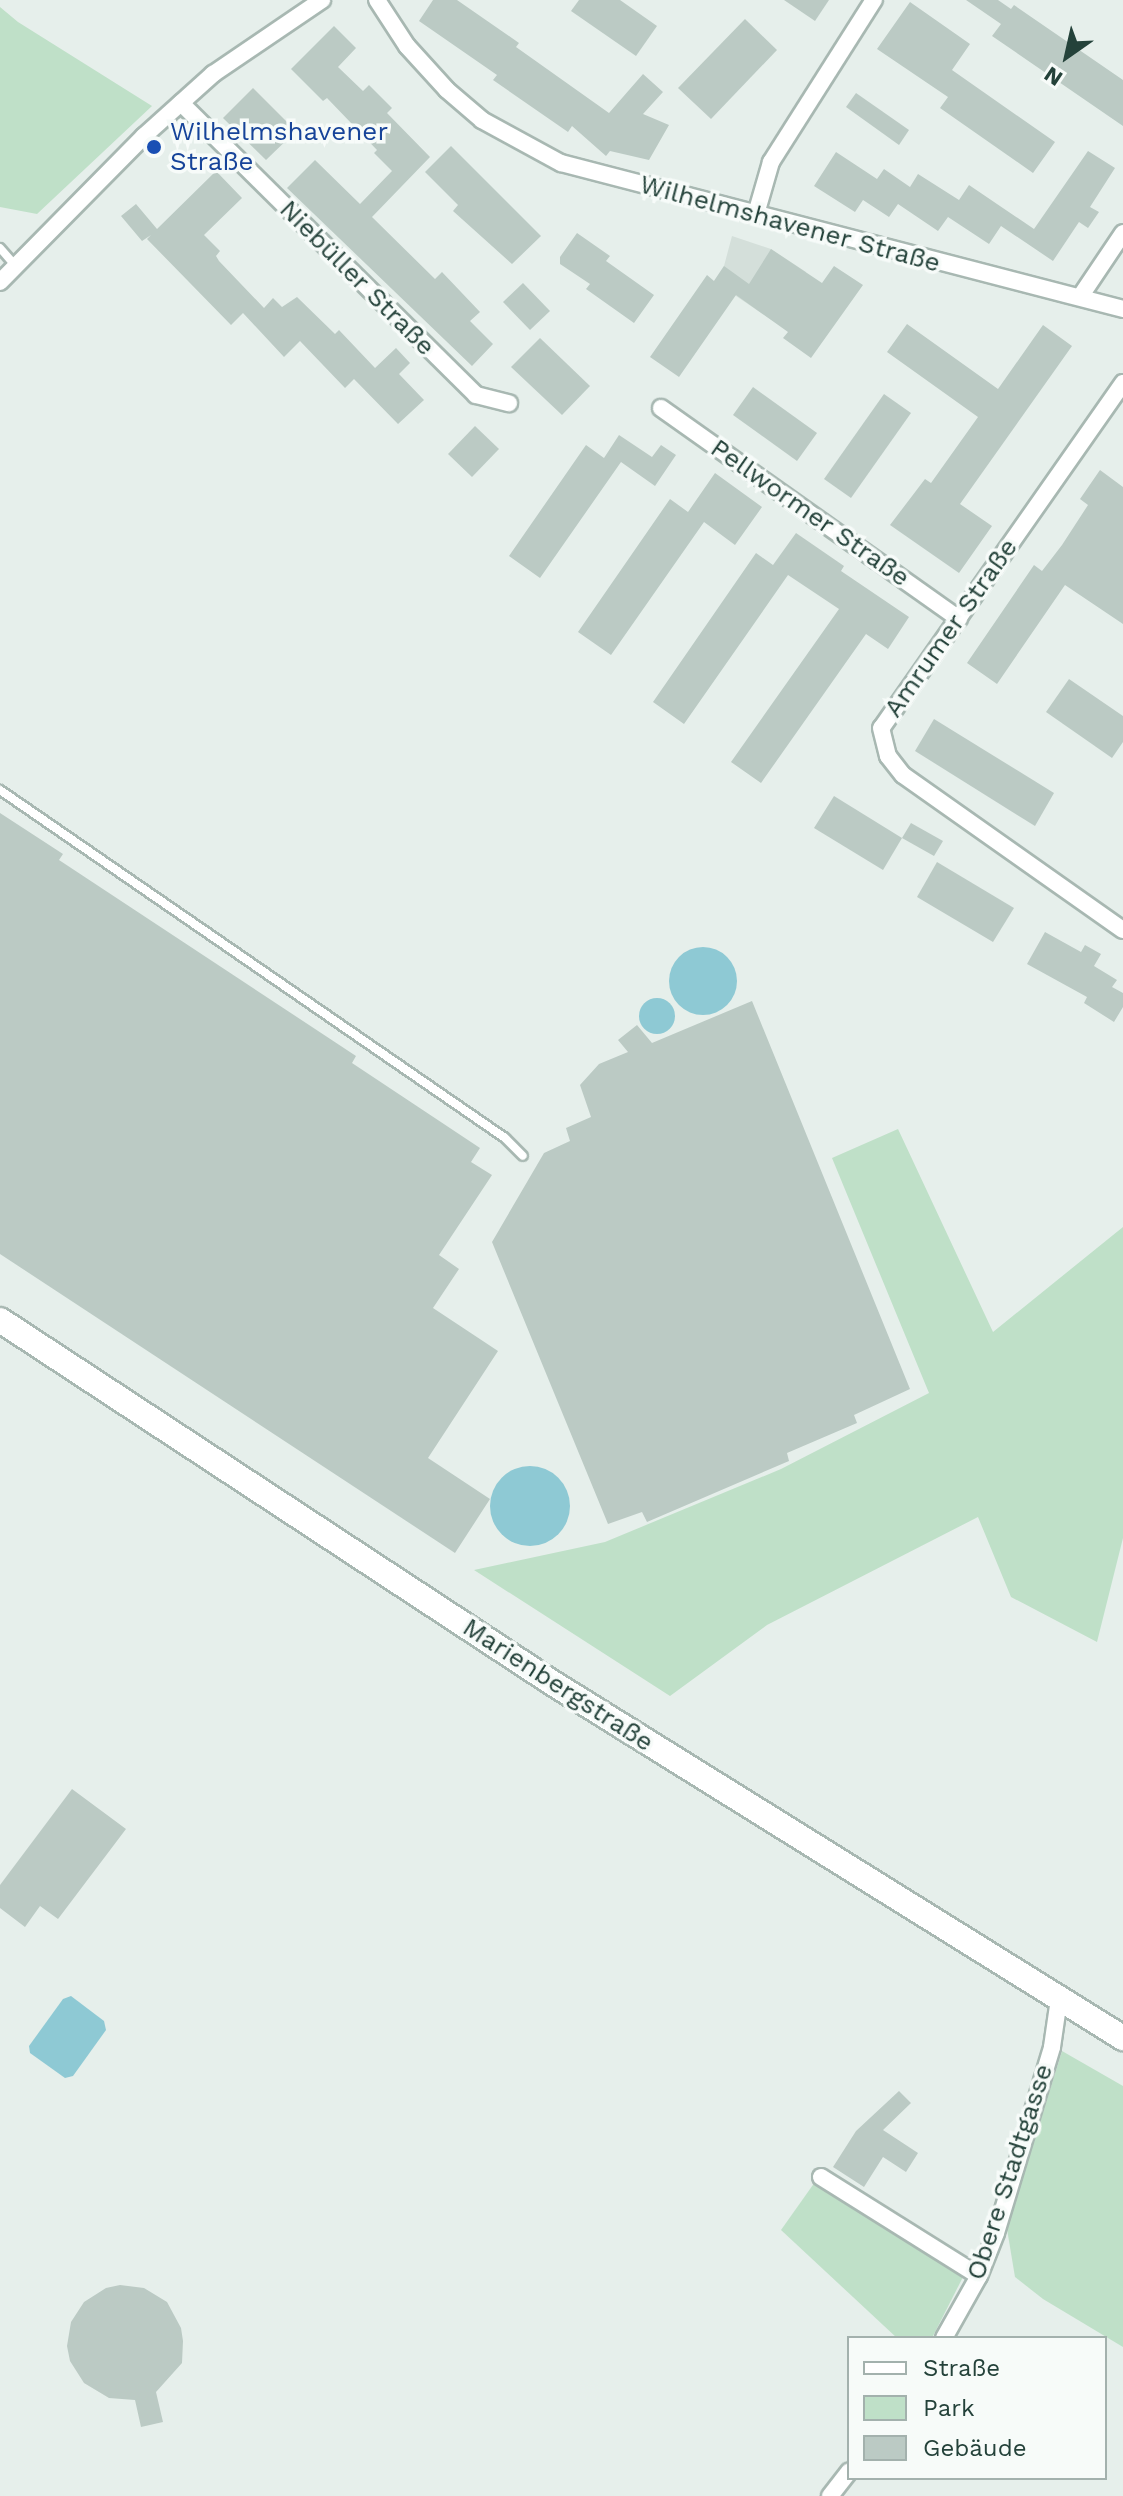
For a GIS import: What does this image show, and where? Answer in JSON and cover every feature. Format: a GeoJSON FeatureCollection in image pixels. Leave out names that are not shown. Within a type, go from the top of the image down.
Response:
{"type":"FeatureCollection","features":[{"type":"Feature","properties":{"kind":"main road","name":"Marienbergstraße"},"geometry":{"type":"LineString","coordinates":[[0,1320],[551,1682],[1123,2038]]}},
{"type":"Feature","properties":{"kind":"street"},"geometry":{"type":"LineString","coordinates":[[0,282],[213,74],[322,0]]}},
{"type":"Feature","properties":{"kind":"street","name":"Wilhelmshavener Straße"},"geometry":{"type":"LineString","coordinates":[[377,0],[407,46],[447,90],[482,120],[561,163],[1123,309]]}},
{"type":"Feature","properties":{"kind":"street"},"geometry":{"type":"LineString","coordinates":[[756,214],[762,186],[777,150],[874,0]]}},
{"type":"Feature","properties":{"kind":"street","name":"Niebüller Straße"},"geometry":{"type":"LineString","coordinates":[[181,103],[476,395],[509,403]]}},
{"type":"Feature","properties":{"kind":"street"},"geometry":{"type":"LineString","coordinates":[[1080,297],[1123,233]]}},
{"type":"Feature","properties":{"kind":"street","name":"Amrumer Straße"},"geometry":{"type":"LineString","coordinates":[[1123,383],[881,728],[888,756],[903,775],[1123,930]]}},
{"type":"Feature","properties":{"kind":"street","name":"Pellwormer Straße"},"geometry":{"type":"LineString","coordinates":[[661,408],[959,619]]}},
{"type":"Feature","properties":{"kind":"street","name":"Obere Stadtgasse"},"geometry":{"type":"LineString","coordinates":[[945,2336],[979,2276],[996,2233],[1052,2047],[1059,1999]]}},
{"type":"Feature","properties":{"kind":"street"},"geometry":{"type":"LineString","coordinates":[[821,2177],[979,2276]]}},
{"type":"Feature","properties":{"kind":"street"},"geometry":{"type":"LineString","coordinates":[[830,2496],[847,2475]]}},
{"type":"Feature","properties":{"kind":"lane"},"geometry":{"type":"LineString","coordinates":[[0,248],[15,265]]}},
{"type":"Feature","properties":{"kind":"lane"},"geometry":{"type":"LineString","coordinates":[[0,790],[505,1138],[523,1156]]}},
{"type":"Feature","properties":{"kind":"shaded area"},"geometry":{"type":"Polygon","coordinates":[[[732,236],[771,249],[806,272],[773,321],[714,281],[724,266],[732,236]]]}},
{"type":"Feature","properties":{"kind":"green space"},"geometry":{"type":"Polygon","coordinates":[[[0,7],[18,22],[152,106],[37,214],[0,207],[0,7]]]}},
{"type":"Feature","properties":{"kind":"green space"},"geometry":{"type":"Polygon","coordinates":[[[898,1129],[993,1332],[1123,1227],[1123,1538],[1097,1642],[1011,1597],[978,1517],[767,1625],[670,1696],[474,1570],[605,1542],[781,1469],[929,1393],[832,1158],[898,1129]]]}},
{"type":"Feature","properties":{"kind":"green space"},"geometry":{"type":"Polygon","coordinates":[[[1062,2051],[1123,2086],[1123,2347],[1043,2299],[1015,2277],[1007,2229],[1062,2051]]]}},
{"type":"Feature","properties":{"kind":"green space"},"geometry":{"type":"Polygon","coordinates":[[[815,2182],[964,2275],[933,2336],[895,2336],[781,2230],[815,2182]]]}},
{"type":"Feature","properties":{"kind":"water"},"geometry":{"type":"Polygon","coordinates":[[[696,947],[710,947],[722,952],[732,962],[737,981],[732,1000],[722,1010],[710,1015],[696,1015],[684,1010],[674,1000],[669,988],[669,974],[674,962],[684,952],[696,947]]]}},
{"type":"Feature","properties":{"kind":"water"},"geometry":{"type":"Polygon","coordinates":[[[657,998],[669,1004],[675,1016],[669,1028],[657,1034],[645,1028],[639,1016],[645,1004],[657,998]]]}},
{"type":"Feature","properties":{"kind":"water"},"geometry":{"type":"Polygon","coordinates":[[[530,1466],[545,1469],[558,1478],[567,1491],[570,1506],[567,1521],[558,1534],[545,1543],[530,1546],[515,1543],[502,1534],[493,1521],[490,1506],[493,1491],[502,1478],[515,1469],[530,1466]]]}},
{"type":"Feature","properties":{"kind":"water"},"geometry":{"type":"Polygon","coordinates":[[[71,1996],[104,2021],[106,2030],[73,2076],[65,2078],[30,2053],[29,2046],[63,1999],[71,1996]]]}},
{"type":"Feature","properties":{"kind":"building"},"geometry":{"type":"Polygon","coordinates":[[[433,0],[457,0],[519,43],[516,47],[609,113],[643,74],[663,92],[643,114],[669,125],[649,160],[610,151],[606,156],[572,126],[568,132],[493,80],[497,75],[419,21],[433,0]]]}},
{"type":"Feature","properties":{"kind":"building"},"geometry":{"type":"Polygon","coordinates":[[[579,0],[620,0],[657,26],[636,56],[571,11],[579,0]]]}},
{"type":"Feature","properties":{"kind":"building"},"geometry":{"type":"Polygon","coordinates":[[[784,0],[829,0],[815,21],[784,0]]]}},
{"type":"Feature","properties":{"kind":"building"},"geometry":{"type":"Polygon","coordinates":[[[966,0],[998,0],[1011,9],[1014,5],[1123,80],[1123,126],[992,36],[1001,24],[966,0]]]}},
{"type":"Feature","properties":{"kind":"building"},"geometry":{"type":"Polygon","coordinates":[[[910,2],[970,44],[952,70],[1055,142],[1033,173],[940,108],[948,97],[877,49],[910,2]]]}},
{"type":"Feature","properties":{"kind":"building"},"geometry":{"type":"Polygon","coordinates":[[[745,19],[777,50],[711,119],[678,88],[745,19]]]}},
{"type":"Feature","properties":{"kind":"building"},"geometry":{"type":"Polygon","coordinates":[[[334,26],[356,48],[338,67],[363,91],[369,85],[392,108],[387,113],[430,157],[372,217],[435,279],[442,272],[480,312],[470,321],[493,344],[472,366],[287,188],[315,160],[360,204],[392,171],[374,153],[377,150],[327,98],[323,101],[291,69],[334,26]]]}},
{"type":"Feature","properties":{"kind":"building"},"geometry":{"type":"Polygon","coordinates":[[[253,88],[296,131],[266,160],[223,118],[253,88]]]}},
{"type":"Feature","properties":{"kind":"building"},"geometry":{"type":"Polygon","coordinates":[[[856,93],[909,130],[899,145],[846,107],[856,93]]]}},
{"type":"Feature","properties":{"kind":"building"},"geometry":{"type":"Polygon","coordinates":[[[451,146],[541,236],[512,264],[453,211],[458,205],[425,172],[451,146]]]}},
{"type":"Feature","properties":{"kind":"building"},"geometry":{"type":"Polygon","coordinates":[[[1088,151],[1115,168],[1090,207],[1099,212],[1088,228],[1079,222],[1053,261],[1001,226],[989,244],[948,217],[938,231],[898,204],[889,217],[863,200],[855,212],[814,186],[836,152],[877,179],[884,169],[910,187],[918,174],[959,200],[969,185],[1034,229],[1088,151]]]}},
{"type":"Feature","properties":{"kind":"building"},"geometry":{"type":"Polygon","coordinates":[[[216,171],[242,198],[204,235],[220,251],[216,256],[219,261],[264,308],[273,298],[282,307],[297,297],[335,334],[339,330],[375,368],[396,348],[410,363],[399,374],[424,400],[398,424],[354,379],[345,388],[300,341],[284,357],[243,313],[231,325],[147,239],[151,235],[142,241],[121,216],[136,204],[157,229],[216,171]]]}},
{"type":"Feature","properties":{"kind":"building"},"geometry":{"type":"Polygon","coordinates":[[[577,233],[610,256],[606,261],[654,295],[634,323],[586,289],[590,284],[560,264],[560,257],[577,233]]]}},
{"type":"Feature","properties":{"kind":"building"},"geometry":{"type":"Polygon","coordinates":[[[771,249],[822,283],[834,266],[863,285],[811,358],[783,338],[788,332],[736,295],[679,377],[650,357],[707,275],[714,281],[724,266],[749,284],[771,249]]]}},
{"type":"Feature","properties":{"kind":"building"},"geometry":{"type":"Polygon","coordinates":[[[523,283],[550,311],[530,330],[503,302],[523,283]]]}},
{"type":"Feature","properties":{"kind":"building"},"geometry":{"type":"Polygon","coordinates":[[[907,324],[998,389],[1043,325],[1072,346],[960,504],[992,526],[959,573],[890,525],[925,479],[931,483],[978,417],[887,352],[907,324]]]}},
{"type":"Feature","properties":{"kind":"building"},"geometry":{"type":"Polygon","coordinates":[[[540,338],[590,386],[562,415],[511,367],[540,338]]]}},
{"type":"Feature","properties":{"kind":"building"},"geometry":{"type":"Polygon","coordinates":[[[753,387],[817,433],[797,461],[733,415],[753,387]]]}},
{"type":"Feature","properties":{"kind":"building"},"geometry":{"type":"Polygon","coordinates":[[[884,394],[911,413],[851,498],[824,479],[884,394]]]}},
{"type":"Feature","properties":{"kind":"building"},"geometry":{"type":"Polygon","coordinates":[[[475,426],[499,449],[472,477],[448,454],[475,426]]]}},
{"type":"Feature","properties":{"kind":"building"},"geometry":{"type":"Polygon","coordinates":[[[619,435],[652,457],[661,445],[676,455],[655,486],[621,462],[540,578],[509,556],[586,445],[604,458],[619,435]]]}},
{"type":"Feature","properties":{"kind":"building"},"geometry":{"type":"Polygon","coordinates":[[[1100,470],[1123,487],[1123,624],[1065,585],[997,684],[967,663],[1034,565],[1042,571],[1062,545],[1088,505],[1080,499],[1100,470]]]}},
{"type":"Feature","properties":{"kind":"building"},"geometry":{"type":"Polygon","coordinates":[[[715,473],[762,507],[735,545],[704,522],[611,655],[578,632],[670,499],[688,512],[715,473]]]}},
{"type":"Feature","properties":{"kind":"building"},"geometry":{"type":"Polygon","coordinates":[[[796,533],[844,566],[841,571],[909,617],[888,649],[866,634],[761,783],[731,762],[839,609],[788,575],[684,724],[653,702],[756,553],[773,565],[796,533]]]}},
{"type":"Feature","properties":{"kind":"building"},"geometry":{"type":"Polygon","coordinates":[[[1069,679],[1123,716],[1123,742],[1112,758],[1046,712],[1069,679]]]}},
{"type":"Feature","properties":{"kind":"building"},"geometry":{"type":"Polygon","coordinates":[[[934,719],[1054,793],[1035,826],[915,751],[934,719]]]}},
{"type":"Feature","properties":{"kind":"building"},"geometry":{"type":"Polygon","coordinates":[[[834,796],[902,838],[883,870],[814,828],[834,796]]]}},
{"type":"Feature","properties":{"kind":"building"},"geometry":{"type":"Polygon","coordinates":[[[0,813],[63,854],[59,860],[356,1056],[352,1063],[480,1148],[471,1162],[492,1175],[439,1255],[459,1269],[433,1308],[498,1351],[428,1458],[490,1499],[455,1553],[0,1254],[0,813]]]}},
{"type":"Feature","properties":{"kind":"building"},"geometry":{"type":"Polygon","coordinates":[[[911,823],[943,841],[934,856],[902,838],[911,823]]]}},
{"type":"Feature","properties":{"kind":"building"},"geometry":{"type":"Polygon","coordinates":[[[937,862],[1014,908],[993,942],[917,897],[937,862]]]}},
{"type":"Feature","properties":{"kind":"building"},"geometry":{"type":"Polygon","coordinates":[[[1045,932],[1081,952],[1085,945],[1101,954],[1094,966],[1117,980],[1112,987],[1123,993],[1123,1007],[1114,1022],[1084,1003],[1087,997],[1027,964],[1045,932]]]}},
{"type":"Feature","properties":{"kind":"building"},"geometry":{"type":"Polygon","coordinates":[[[752,1001],[910,1389],[854,1415],[857,1423],[787,1453],[789,1461],[647,1522],[642,1512],[608,1524],[492,1242],[544,1153],[570,1141],[566,1128],[591,1117],[580,1085],[599,1064],[628,1052],[618,1040],[637,1025],[652,1043],[752,1001]]]}},
{"type":"Feature","properties":{"kind":"building"},"geometry":{"type":"Polygon","coordinates":[[[72,1789],[126,1829],[58,1919],[40,1906],[25,1927],[0,1908],[0,1885],[72,1789]]]}},
{"type":"Feature","properties":{"kind":"building"},"geometry":{"type":"Polygon","coordinates":[[[899,2091],[911,2103],[883,2130],[918,2153],[906,2172],[883,2157],[864,2187],[833,2167],[856,2131],[899,2091]]]}},
{"type":"Feature","properties":{"kind":"building"},"geometry":{"type":"Polygon","coordinates":[[[120,2285],[144,2288],[167,2302],[181,2328],[182,2363],[156,2392],[163,2422],[141,2427],[135,2400],[109,2398],[84,2383],[70,2361],[67,2346],[71,2322],[84,2302],[106,2288],[120,2285]]]}},
{"type":"Feature","properties":{"kind":"place","name":"Wilhelmshavener Straße"},"geometry":{"type":"Point","coordinates":[154,147]}}]}
